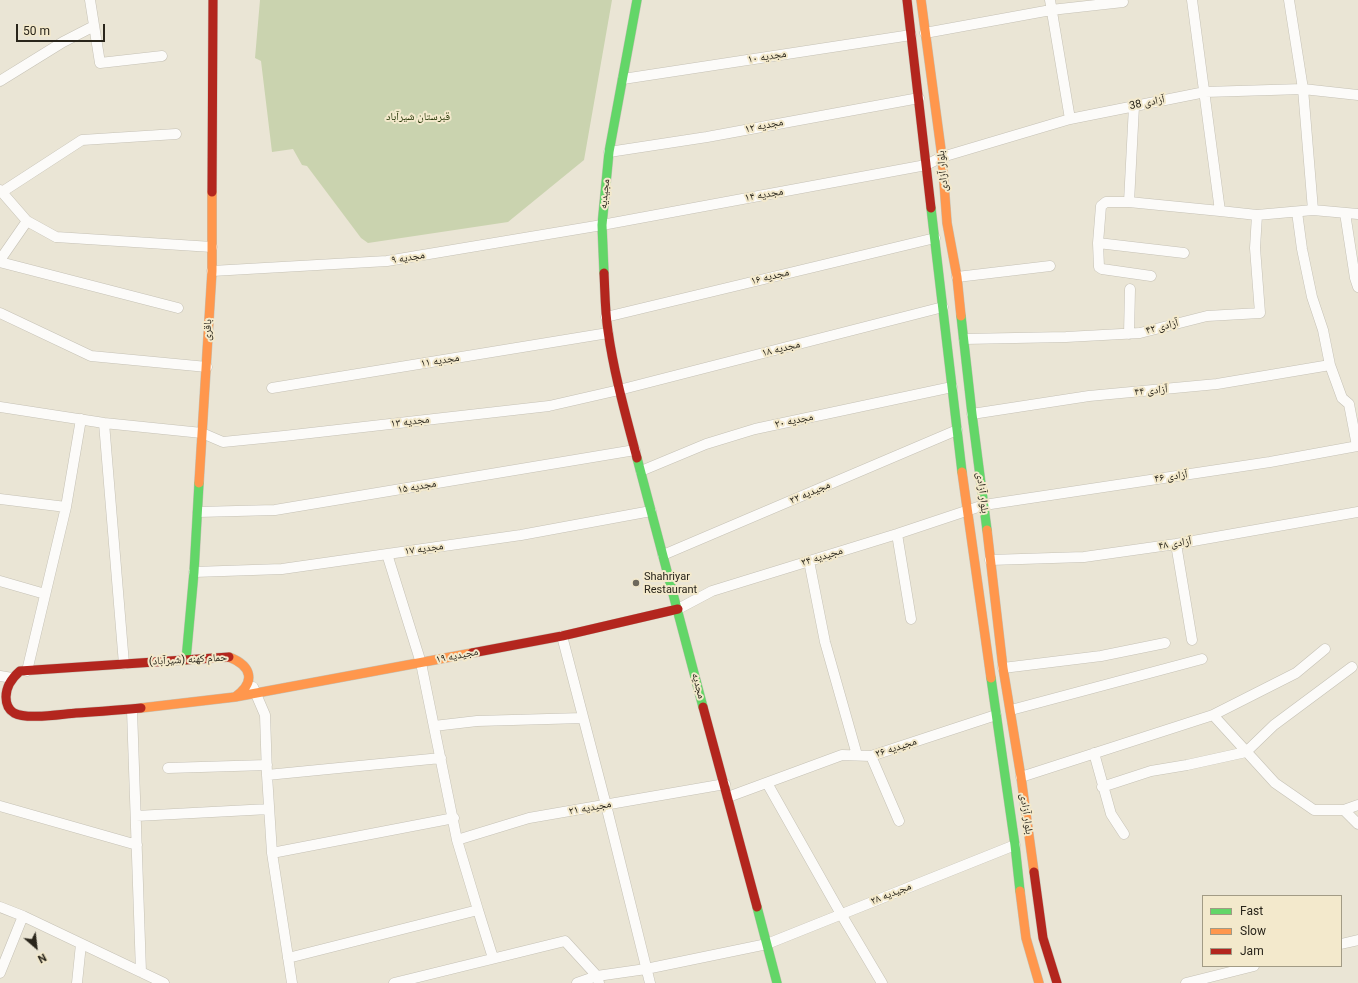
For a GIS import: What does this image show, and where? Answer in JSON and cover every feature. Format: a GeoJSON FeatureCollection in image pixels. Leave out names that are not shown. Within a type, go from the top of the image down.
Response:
{"type":"FeatureCollection","features":[{"type":"Feature","properties":{"kind":"street"},"geometry":{"type":"LineString","coordinates":[[90,0],[100,63],[162,56]]}},
{"type":"Feature","properties":{"kind":"street","name":"باقری"},"geometry":{"type":"LineString","coordinates":[[186,660],[194,572],[212,272],[213,0]]}},
{"type":"Feature","properties":{"kind":"street","name":"مجیدیه"},"geometry":{"type":"LineString","coordinates":[[619,390],[606,317],[602,225],[609,152],[637,0]]}},
{"type":"Feature","properties":{"kind":"street","name":"بلوار آزادی"},"geometry":{"type":"LineString","coordinates":[[907,0],[974,563],[1015,845],[1026,938],[1039,983]]}},
{"type":"Feature","properties":{"kind":"street","name":"بلوار آزادی"},"geometry":{"type":"LineString","coordinates":[[921,0],[942,157],[947,223],[957,277],[1003,668],[1021,777],[1043,938],[1058,983]]}},
{"type":"Feature","properties":{"kind":"street"},"geometry":{"type":"LineString","coordinates":[[1192,0],[1220,211]]}},
{"type":"Feature","properties":{"kind":"street"},"geometry":{"type":"LineString","coordinates":[[1290,0],[1303,88],[1312,210]]}},
{"type":"Feature","properties":{"kind":"street"},"geometry":{"type":"LineString","coordinates":[[925,33],[1051,5],[1123,2]]}},
{"type":"Feature","properties":{"kind":"street"},"geometry":{"type":"LineString","coordinates":[[1051,5],[1070,119]]}},
{"type":"Feature","properties":{"kind":"street"},"geometry":{"type":"LineString","coordinates":[[0,80],[63,42],[94,26]]}},
{"type":"Feature","properties":{"kind":"street","name":"مجدیه ۱۰"},"geometry":{"type":"LineString","coordinates":[[622,79],[911,35]]}},
{"type":"Feature","properties":{"kind":"street","name":"آزادی 38"},"geometry":{"type":"LineString","coordinates":[[942,157],[1070,119],[1205,92],[1303,88],[1358,95]]}},
{"type":"Feature","properties":{"kind":"street","name":"مجدیه ۱۲"},"geometry":{"type":"LineString","coordinates":[[609,152],[707,137],[919,98]]}},
{"type":"Feature","properties":{"kind":"street"},"geometry":{"type":"LineString","coordinates":[[1129,202],[1134,106]]}},
{"type":"Feature","properties":{"kind":"street"},"geometry":{"type":"LineString","coordinates":[[176,134],[82,140],[1,191],[26,221],[56,237],[212,246]]}},
{"type":"Feature","properties":{"kind":"street","name":"مجدیه ۱۴"},"geometry":{"type":"LineString","coordinates":[[602,225],[926,165],[942,157]]}},
{"type":"Feature","properties":{"kind":"street"},"geometry":{"type":"LineString","coordinates":[[1150,276],[1102,269],[1099,267],[1098,243],[1101,206],[1106,202],[1129,202],[1257,215],[1312,210],[1358,214]]}},
{"type":"Feature","properties":{"kind":"street"},"geometry":{"type":"LineString","coordinates":[[1298,212],[1302,249],[1312,297],[1323,330],[1330,365],[1342,398],[1354,404],[1358,446]]}},
{"type":"Feature","properties":{"kind":"street"},"geometry":{"type":"LineString","coordinates":[[1345,213],[1355,278],[1358,287]]}},
{"type":"Feature","properties":{"kind":"street","name":"آزادی ۴۲"},"geometry":{"type":"LineString","coordinates":[[964,339],[1129,334],[1140,333],[1207,316],[1260,313],[1255,248],[1257,215]]}},
{"type":"Feature","properties":{"kind":"street"},"geometry":{"type":"LineString","coordinates":[[26,221],[0,262],[178,308]]}},
{"type":"Feature","properties":{"kind":"street","name":"مجدیه ۹"},"geometry":{"type":"LineString","coordinates":[[212,272],[387,261],[602,225]]}},
{"type":"Feature","properties":{"kind":"street","name":"مجدیه ۱۶"},"geometry":{"type":"LineString","coordinates":[[606,317],[935,238]]}},
{"type":"Feature","properties":{"kind":"street"},"geometry":{"type":"LineString","coordinates":[[1098,243],[1184,253]]}},
{"type":"Feature","properties":{"kind":"street"},"geometry":{"type":"LineString","coordinates":[[938,261],[954,259]]}},
{"type":"Feature","properties":{"kind":"street"},"geometry":{"type":"LineString","coordinates":[[957,277],[1050,266]]}},
{"type":"Feature","properties":{"kind":"street"},"geometry":{"type":"LineString","coordinates":[[1129,334],[1130,289]]}},
{"type":"Feature","properties":{"kind":"street","name":"مجدیه ۱۸"},"geometry":{"type":"LineString","coordinates":[[619,390],[943,307]]}},
{"type":"Feature","properties":{"kind":"street"},"geometry":{"type":"LineString","coordinates":[[0,313],[91,356],[206,367]]}},
{"type":"Feature","properties":{"kind":"street","name":"مجدیه ۱۱"},"geometry":{"type":"LineString","coordinates":[[272,388],[608,333]]}},
{"type":"Feature","properties":{"kind":"street","name":"آزادی ۴۴"},"geometry":{"type":"LineString","coordinates":[[972,414],[1089,396],[1217,384],[1330,365]]}},
{"type":"Feature","properties":{"kind":"street","name":"مجدیه ۲۰"},"geometry":{"type":"LineString","coordinates":[[641,471],[706,444],[755,429],[952,386]]}},
{"type":"Feature","properties":{"kind":"street","name":"مجدیه ۱۳"},"geometry":{"type":"LineString","coordinates":[[0,407],[104,423],[202,433],[223,442],[549,406],[619,390]]}},
{"type":"Feature","properties":{"kind":"street","name":"مجدیه"},"geometry":{"type":"LineString","coordinates":[[619,390],[778,983]]}},
{"type":"Feature","properties":{"kind":"street"},"geometry":{"type":"LineString","coordinates":[[27,671],[66,507],[81,419]]}},
{"type":"Feature","properties":{"kind":"street"},"geometry":{"type":"LineString","coordinates":[[104,423],[124,664]]}},
{"type":"Feature","properties":{"kind":"street","name":"مجیدیه ۲۲"},"geometry":{"type":"LineString","coordinates":[[663,555],[957,430]]}},
{"type":"Feature","properties":{"kind":"street","name":"آزادی ۴۶"},"geometry":{"type":"LineString","coordinates":[[967,510],[984,505],[1270,462],[1358,446]]}},
{"type":"Feature","properties":{"kind":"street","name":"مجدیه ۱۵"},"geometry":{"type":"LineString","coordinates":[[198,512],[276,510],[635,450]]}},
{"type":"Feature","properties":{"kind":"street"},"geometry":{"type":"LineString","coordinates":[[0,499],[66,507]]}},
{"type":"Feature","properties":{"kind":"street","name":"مجیدیه ۲۴"},"geometry":{"type":"LineString","coordinates":[[678,609],[712,591],[897,534],[967,510]]}},
{"type":"Feature","properties":{"kind":"street","name":"مجدیه ۱۷"},"geometry":{"type":"LineString","coordinates":[[194,572],[282,569],[521,535],[651,511]]}},
{"type":"Feature","properties":{"kind":"street","name":"آزادی ۴۸"},"geometry":{"type":"LineString","coordinates":[[990,560],[1084,557],[1176,544],[1358,512]]}},
{"type":"Feature","properties":{"kind":"street"},"geometry":{"type":"LineString","coordinates":[[897,534],[911,619]]}},
{"type":"Feature","properties":{"kind":"street"},"geometry":{"type":"LineString","coordinates":[[1176,544],[1192,640]]}},
{"type":"Feature","properties":{"kind":"street"},"geometry":{"type":"LineString","coordinates":[[387,554],[420,663],[454,818],[457,840],[493,958]]}},
{"type":"Feature","properties":{"kind":"street"},"geometry":{"type":"LineString","coordinates":[[974,563],[990,560]]}},
{"type":"Feature","properties":{"kind":"street"},"geometry":{"type":"LineString","coordinates":[[809,561],[825,642],[857,755]]}},
{"type":"Feature","properties":{"kind":"street"},"geometry":{"type":"LineString","coordinates":[[0,581],[45,594]]}},
{"type":"Feature","properties":{"kind":"street","name":"مجیدیه ۱۹"},"geometry":{"type":"LineString","coordinates":[[235,697],[562,636],[678,609]]}},
{"type":"Feature","properties":{"kind":"street"},"geometry":{"type":"LineString","coordinates":[[562,636],[650,983]]}},
{"type":"Feature","properties":{"kind":"street"},"geometry":{"type":"LineString","coordinates":[[1003,668],[1101,656],[1165,643]]}},
{"type":"Feature","properties":{"kind":"street"},"geometry":{"type":"LineString","coordinates":[[1021,777],[1213,715],[1296,673],[1325,649]]}},
{"type":"Feature","properties":{"kind":"street","name":"حمام کهنه (شیرآباد)"},"geometry":{"type":"LineString","coordinates":[[12,678],[20,671],[229,657],[244,663],[248,670],[249,679]]}},
{"type":"Feature","properties":{"kind":"street"},"geometry":{"type":"LineString","coordinates":[[996,715],[1202,659]]}},
{"type":"Feature","properties":{"kind":"street"},"geometry":{"type":"LineString","coordinates":[[1102,787],[1151,771],[1246,752],[1274,725],[1352,667]]}},
{"type":"Feature","properties":{"kind":"street"},"geometry":{"type":"LineString","coordinates":[[0,676],[12,678],[7,688],[3,706],[18,715],[41,716],[132,710],[235,697],[242,693],[247,687],[249,679]]}},
{"type":"Feature","properties":{"kind":"street"},"geometry":{"type":"LineString","coordinates":[[249,679],[265,715],[272,853],[292,983]]}},
{"type":"Feature","properties":{"kind":"street"},"geometry":{"type":"LineString","coordinates":[[132,710],[141,972]]}},
{"type":"Feature","properties":{"kind":"street","name":"مجیدیه ۲۶"},"geometry":{"type":"LineString","coordinates":[[728,798],[842,755],[871,756],[996,715]]}},
{"type":"Feature","properties":{"kind":"street"},"geometry":{"type":"LineString","coordinates":[[1213,715],[1275,783],[1314,810],[1344,810],[1358,805]]}},
{"type":"Feature","properties":{"kind":"street"},"geometry":{"type":"LineString","coordinates":[[434,726],[477,721],[583,718]]}},
{"type":"Feature","properties":{"kind":"street"},"geometry":{"type":"LineString","coordinates":[[1094,753],[1102,787],[1111,814],[1124,834]]}},
{"type":"Feature","properties":{"kind":"street"},"geometry":{"type":"LineString","coordinates":[[871,756],[899,821]]}},
{"type":"Feature","properties":{"kind":"street"},"geometry":{"type":"LineString","coordinates":[[168,768],[267,770],[441,758]]}},
{"type":"Feature","properties":{"kind":"street"},"geometry":{"type":"LineString","coordinates":[[767,783],[882,983]]}},
{"type":"Feature","properties":{"kind":"street","name":"مجیدیه ۲۱"},"geometry":{"type":"LineString","coordinates":[[457,840],[529,818],[725,784]]}},
{"type":"Feature","properties":{"kind":"street"},"geometry":{"type":"LineString","coordinates":[[0,806],[137,845]]}},
{"type":"Feature","properties":{"kind":"street"},"geometry":{"type":"LineString","coordinates":[[136,816],[269,809]]}},
{"type":"Feature","properties":{"kind":"street"},"geometry":{"type":"LineString","coordinates":[[1344,810],[1358,824]]}},
{"type":"Feature","properties":{"kind":"street"},"geometry":{"type":"LineString","coordinates":[[272,853],[454,818]]}},
{"type":"Feature","properties":{"kind":"street","name":"مجیدیه ۲۸"},"geometry":{"type":"LineString","coordinates":[[577,983],[598,980],[767,944],[1015,845]]}},
{"type":"Feature","properties":{"kind":"street"},"geometry":{"type":"LineString","coordinates":[[1019,876],[1035,874]]}},
{"type":"Feature","properties":{"kind":"street"},"geometry":{"type":"LineString","coordinates":[[0,907],[23,916],[162,983]]}},
{"type":"Feature","properties":{"kind":"street"},"geometry":{"type":"LineString","coordinates":[[288,958],[478,910]]}},
{"type":"Feature","properties":{"kind":"street"},"geometry":{"type":"LineString","coordinates":[[0,973],[23,916]]}},
{"type":"Feature","properties":{"kind":"street"},"geometry":{"type":"LineString","coordinates":[[1342,944],[1358,940]]}},
{"type":"Feature","properties":{"kind":"street"},"geometry":{"type":"LineString","coordinates":[[394,983],[565,941],[598,980]]}},
{"type":"Feature","properties":{"kind":"street"},"geometry":{"type":"LineString","coordinates":[[77,983],[81,944]]}},
{"type":"Feature","properties":{"kind":"street"},"geometry":{"type":"LineString","coordinates":[[1186,983],[1250,967]]}},
{"type":"Feature","properties":{"kind":"green space","name":"قبرستان شیرآباد"},"geometry":{"type":"Polygon","coordinates":[[[260,0],[612,0],[584,160],[508,222],[368,243],[361,238],[307,166],[302,165],[293,149],[272,152],[261,61],[255,58],[260,0]]]}},
{"type":"Feature","properties":{"kind":"traffic: fast"},"geometry":{"type":"LineString","coordinates":[[604,273],[602,225],[609,152],[637,0]]}},
{"type":"Feature","properties":{"kind":"traffic: fast"},"geometry":{"type":"LineString","coordinates":[[931,208],[962,472]]}},
{"type":"Feature","properties":{"kind":"traffic: fast"},"geometry":{"type":"LineString","coordinates":[[961,316],[987,530]]}},
{"type":"Feature","properties":{"kind":"traffic: fast"},"geometry":{"type":"LineString","coordinates":[[637,458],[703,707]]}},
{"type":"Feature","properties":{"kind":"traffic: fast"},"geometry":{"type":"LineString","coordinates":[[186,660],[194,572],[199,483]]}},
{"type":"Feature","properties":{"kind":"traffic: fast"},"geometry":{"type":"LineString","coordinates":[[991,678],[1015,845],[1020,891]]}},
{"type":"Feature","properties":{"kind":"traffic: fast"},"geometry":{"type":"LineString","coordinates":[[757,907],[777,983]]}},
{"type":"Feature","properties":{"kind":"traffic: slow"},"geometry":{"type":"LineString","coordinates":[[921,0],[942,157],[947,223],[957,277],[961,316]]}},
{"type":"Feature","properties":{"kind":"traffic: slow"},"geometry":{"type":"LineString","coordinates":[[199,483],[212,271],[212,192]]}},
{"type":"Feature","properties":{"kind":"traffic: slow"},"geometry":{"type":"LineString","coordinates":[[962,472],[991,678]]}},
{"type":"Feature","properties":{"kind":"traffic: slow"},"geometry":{"type":"LineString","coordinates":[[987,530],[1003,668],[1021,777],[1034,872]]}},
{"type":"Feature","properties":{"kind":"traffic: slow"},"geometry":{"type":"LineString","coordinates":[[235,697],[472,653]]}},
{"type":"Feature","properties":{"kind":"traffic: slow"},"geometry":{"type":"LineString","coordinates":[[141,708],[235,697],[246,686],[248,675],[247,670],[243,665],[229,657]]}},
{"type":"Feature","properties":{"kind":"traffic: slow"},"geometry":{"type":"LineString","coordinates":[[1020,891],[1026,938],[1039,983]]}},
{"type":"Feature","properties":{"kind":"traffic: jam"},"geometry":{"type":"LineString","coordinates":[[212,192],[213,0]]}},
{"type":"Feature","properties":{"kind":"traffic: jam"},"geometry":{"type":"LineString","coordinates":[[907,0],[931,208]]}},
{"type":"Feature","properties":{"kind":"traffic: jam"},"geometry":{"type":"LineString","coordinates":[[604,273],[606,317],[611,347],[621,395],[637,458]]}},
{"type":"Feature","properties":{"kind":"traffic: jam"},"geometry":{"type":"LineString","coordinates":[[472,653],[562,636],[678,609]]}},
{"type":"Feature","properties":{"kind":"traffic: jam"},"geometry":{"type":"LineString","coordinates":[[141,708],[27,716],[14,713],[11,710],[8,706],[6,693],[10,682],[20,671],[229,657]]}},
{"type":"Feature","properties":{"kind":"traffic: jam"},"geometry":{"type":"LineString","coordinates":[[703,707],[757,907]]}},
{"type":"Feature","properties":{"kind":"traffic: jam"},"geometry":{"type":"LineString","coordinates":[[1034,872],[1043,938],[1057,983]]}},
{"type":"Feature","properties":{"kind":"place","name":"Shahriyar Restaurant"},"geometry":{"type":"Point","coordinates":[636,583]}}]}
